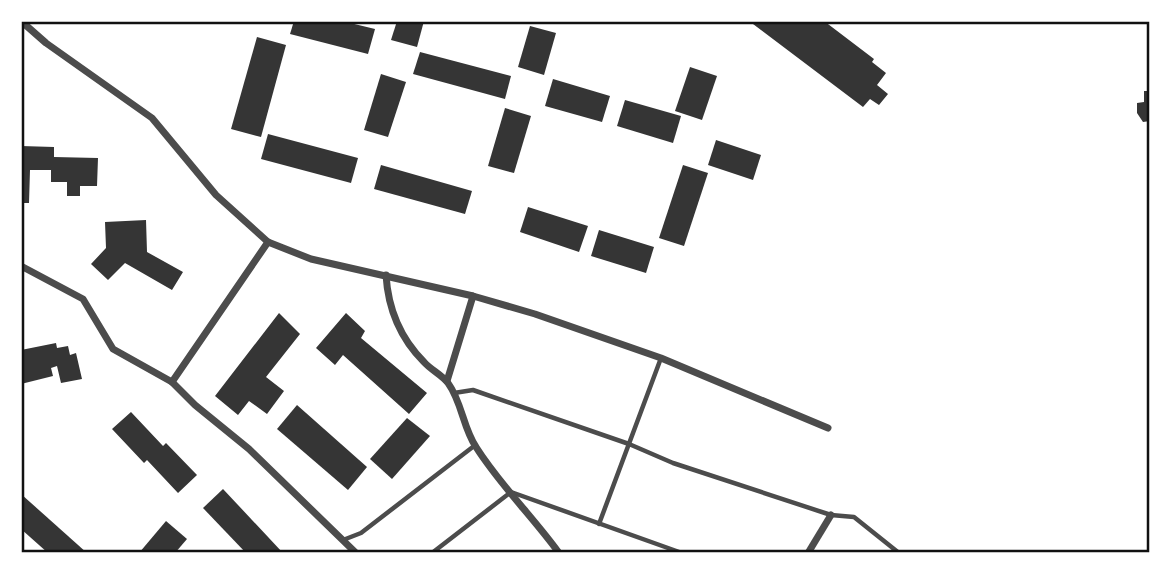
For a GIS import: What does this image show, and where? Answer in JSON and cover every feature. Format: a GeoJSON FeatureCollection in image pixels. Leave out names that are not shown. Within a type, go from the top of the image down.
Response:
{"type":"FeatureCollection","features":[{"type":"Feature","properties":{"kind":"street"},"geometry":{"type":"LineString","coordinates":[[21,21],[55,50],[152,118],[216,195],[268,242],[311,258],[473,296],[535,314],[661,358],[828,428]]}},
{"type":"Feature","properties":{"kind":"street"},"geometry":{"type":"LineString","coordinates":[[172,382],[268,242]]}},
{"type":"Feature","properties":{"kind":"street"},"geometry":{"type":"LineString","coordinates":[[21,266],[83,299],[113,349],[172,382],[195,405],[249,449],[356,553]]}},
{"type":"Feature","properties":{"kind":"street"},"geometry":{"type":"LineString","coordinates":[[386,275],[394,318],[408,342],[424,362],[447,381],[474,446],[559,553]]}},
{"type":"Feature","properties":{"kind":"street"},"geometry":{"type":"LineString","coordinates":[[447,381],[473,296]]}},
{"type":"Feature","properties":{"kind":"street"},"geometry":{"type":"LineString","coordinates":[[808,553],[831,515]]}},
{"type":"Feature","properties":{"kind":"lane"},"geometry":{"type":"LineString","coordinates":[[599,524],[661,358]]}},
{"type":"Feature","properties":{"kind":"lane"},"geometry":{"type":"LineString","coordinates":[[454,393],[473,390],[629,444],[673,463],[831,515],[854,517],[899,553]]}},
{"type":"Feature","properties":{"kind":"lane"},"geometry":{"type":"LineString","coordinates":[[343,540],[361,533],[474,446]]}},
{"type":"Feature","properties":{"kind":"lane"},"geometry":{"type":"LineString","coordinates":[[432,553],[511,492],[682,553]]}},
{"type":"Feature","properties":{"kind":"building"},"geometry":{"type":"Polygon","coordinates":[[[294,21],[342,21],[375,29],[368,54],[290,34],[294,21]]]}},
{"type":"Feature","properties":{"kind":"building"},"geometry":{"type":"Polygon","coordinates":[[[397,21],[424,21],[417,47],[391,40],[397,21]]]}},
{"type":"Feature","properties":{"kind":"building"},"geometry":{"type":"Polygon","coordinates":[[[749,21],[824,21],[874,59],[872,62],[886,73],[877,85],[888,94],[879,105],[870,99],[863,107],[749,21]]]}},
{"type":"Feature","properties":{"kind":"building"},"geometry":{"type":"Polygon","coordinates":[[[530,26],[556,33],[544,75],[518,67],[530,26]]]}},
{"type":"Feature","properties":{"kind":"building"},"geometry":{"type":"Polygon","coordinates":[[[257,37],[286,45],[261,137],[231,129],[257,37]]]}},
{"type":"Feature","properties":{"kind":"building"},"geometry":{"type":"Polygon","coordinates":[[[420,52],[511,76],[505,99],[413,74],[420,52]]]}},
{"type":"Feature","properties":{"kind":"building"},"geometry":{"type":"Polygon","coordinates":[[[690,67],[717,76],[702,120],[675,111],[690,67]]]}},
{"type":"Feature","properties":{"kind":"building"},"geometry":{"type":"Polygon","coordinates":[[[381,74],[406,82],[388,137],[364,130],[381,74]]]}},
{"type":"Feature","properties":{"kind":"building"},"geometry":{"type":"Polygon","coordinates":[[[553,79],[610,96],[602,122],[545,106],[553,79]]]}},
{"type":"Feature","properties":{"kind":"building"},"geometry":{"type":"Polygon","coordinates":[[[1144,91],[1150,91],[1150,121],[1143,122],[1137,113],[1137,103],[1144,102],[1144,91]]]}},
{"type":"Feature","properties":{"kind":"building"},"geometry":{"type":"Polygon","coordinates":[[[625,100],[681,116],[673,143],[617,126],[625,100]]]}},
{"type":"Feature","properties":{"kind":"building"},"geometry":{"type":"Polygon","coordinates":[[[505,108],[531,116],[514,173],[488,166],[505,108]]]}},
{"type":"Feature","properties":{"kind":"building"},"geometry":{"type":"Polygon","coordinates":[[[268,134],[358,158],[351,183],[261,159],[268,134]]]}},
{"type":"Feature","properties":{"kind":"building"},"geometry":{"type":"Polygon","coordinates":[[[716,140],[761,155],[753,180],[708,165],[716,140]]]}},
{"type":"Feature","properties":{"kind":"building"},"geometry":{"type":"Polygon","coordinates":[[[21,146],[54,147],[54,157],[98,158],[97,186],[80,186],[80,196],[67,196],[67,182],[51,182],[51,170],[30,170],[29,203],[21,203],[21,146]]]}},
{"type":"Feature","properties":{"kind":"building"},"geometry":{"type":"Polygon","coordinates":[[[381,165],[472,191],[465,214],[374,189],[381,165]]]}},
{"type":"Feature","properties":{"kind":"building"},"geometry":{"type":"Polygon","coordinates":[[[683,165],[708,173],[684,246],[659,238],[683,165]]]}},
{"type":"Feature","properties":{"kind":"building"},"geometry":{"type":"Polygon","coordinates":[[[528,207],[588,226],[579,252],[520,232],[528,207]]]}},
{"type":"Feature","properties":{"kind":"building"},"geometry":{"type":"Polygon","coordinates":[[[146,220],[147,252],[183,272],[172,290],[125,263],[108,280],[91,264],[106,248],[105,222],[146,220]]]}},
{"type":"Feature","properties":{"kind":"building"},"geometry":{"type":"Polygon","coordinates":[[[599,230],[654,247],[646,273],[591,256],[599,230]]]}},
{"type":"Feature","properties":{"kind":"building"},"geometry":{"type":"Polygon","coordinates":[[[279,313],[300,334],[266,377],[284,391],[267,414],[249,401],[238,415],[215,396],[279,313]]]}},
{"type":"Feature","properties":{"kind":"building"},"geometry":{"type":"Polygon","coordinates":[[[346,313],[365,331],[361,338],[427,393],[409,414],[343,355],[335,365],[316,348],[346,313]]]}},
{"type":"Feature","properties":{"kind":"building"},"geometry":{"type":"Polygon","coordinates":[[[56,343],[57,348],[68,346],[70,355],[76,353],[82,379],[61,383],[57,366],[51,368],[53,376],[21,384],[21,350],[56,343]]]}},
{"type":"Feature","properties":{"kind":"building"},"geometry":{"type":"Polygon","coordinates":[[[297,405],[367,467],[348,490],[277,429],[297,405]]]}},
{"type":"Feature","properties":{"kind":"building"},"geometry":{"type":"Polygon","coordinates":[[[131,412],[163,446],[166,443],[197,475],[178,493],[147,460],[144,463],[112,429],[131,412]]]}},
{"type":"Feature","properties":{"kind":"building"},"geometry":{"type":"Polygon","coordinates":[[[407,418],[430,436],[392,479],[370,459],[407,418]]]}},
{"type":"Feature","properties":{"kind":"building"},"geometry":{"type":"Polygon","coordinates":[[[223,489],[283,553],[246,553],[203,508],[223,489]]]}},
{"type":"Feature","properties":{"kind":"building"},"geometry":{"type":"Polygon","coordinates":[[[21,494],[87,553],[48,553],[21,529],[21,494]]]}},
{"type":"Feature","properties":{"kind":"building"},"geometry":{"type":"Polygon","coordinates":[[[166,521],[187,539],[175,553],[139,553],[166,521]]]}}]}
